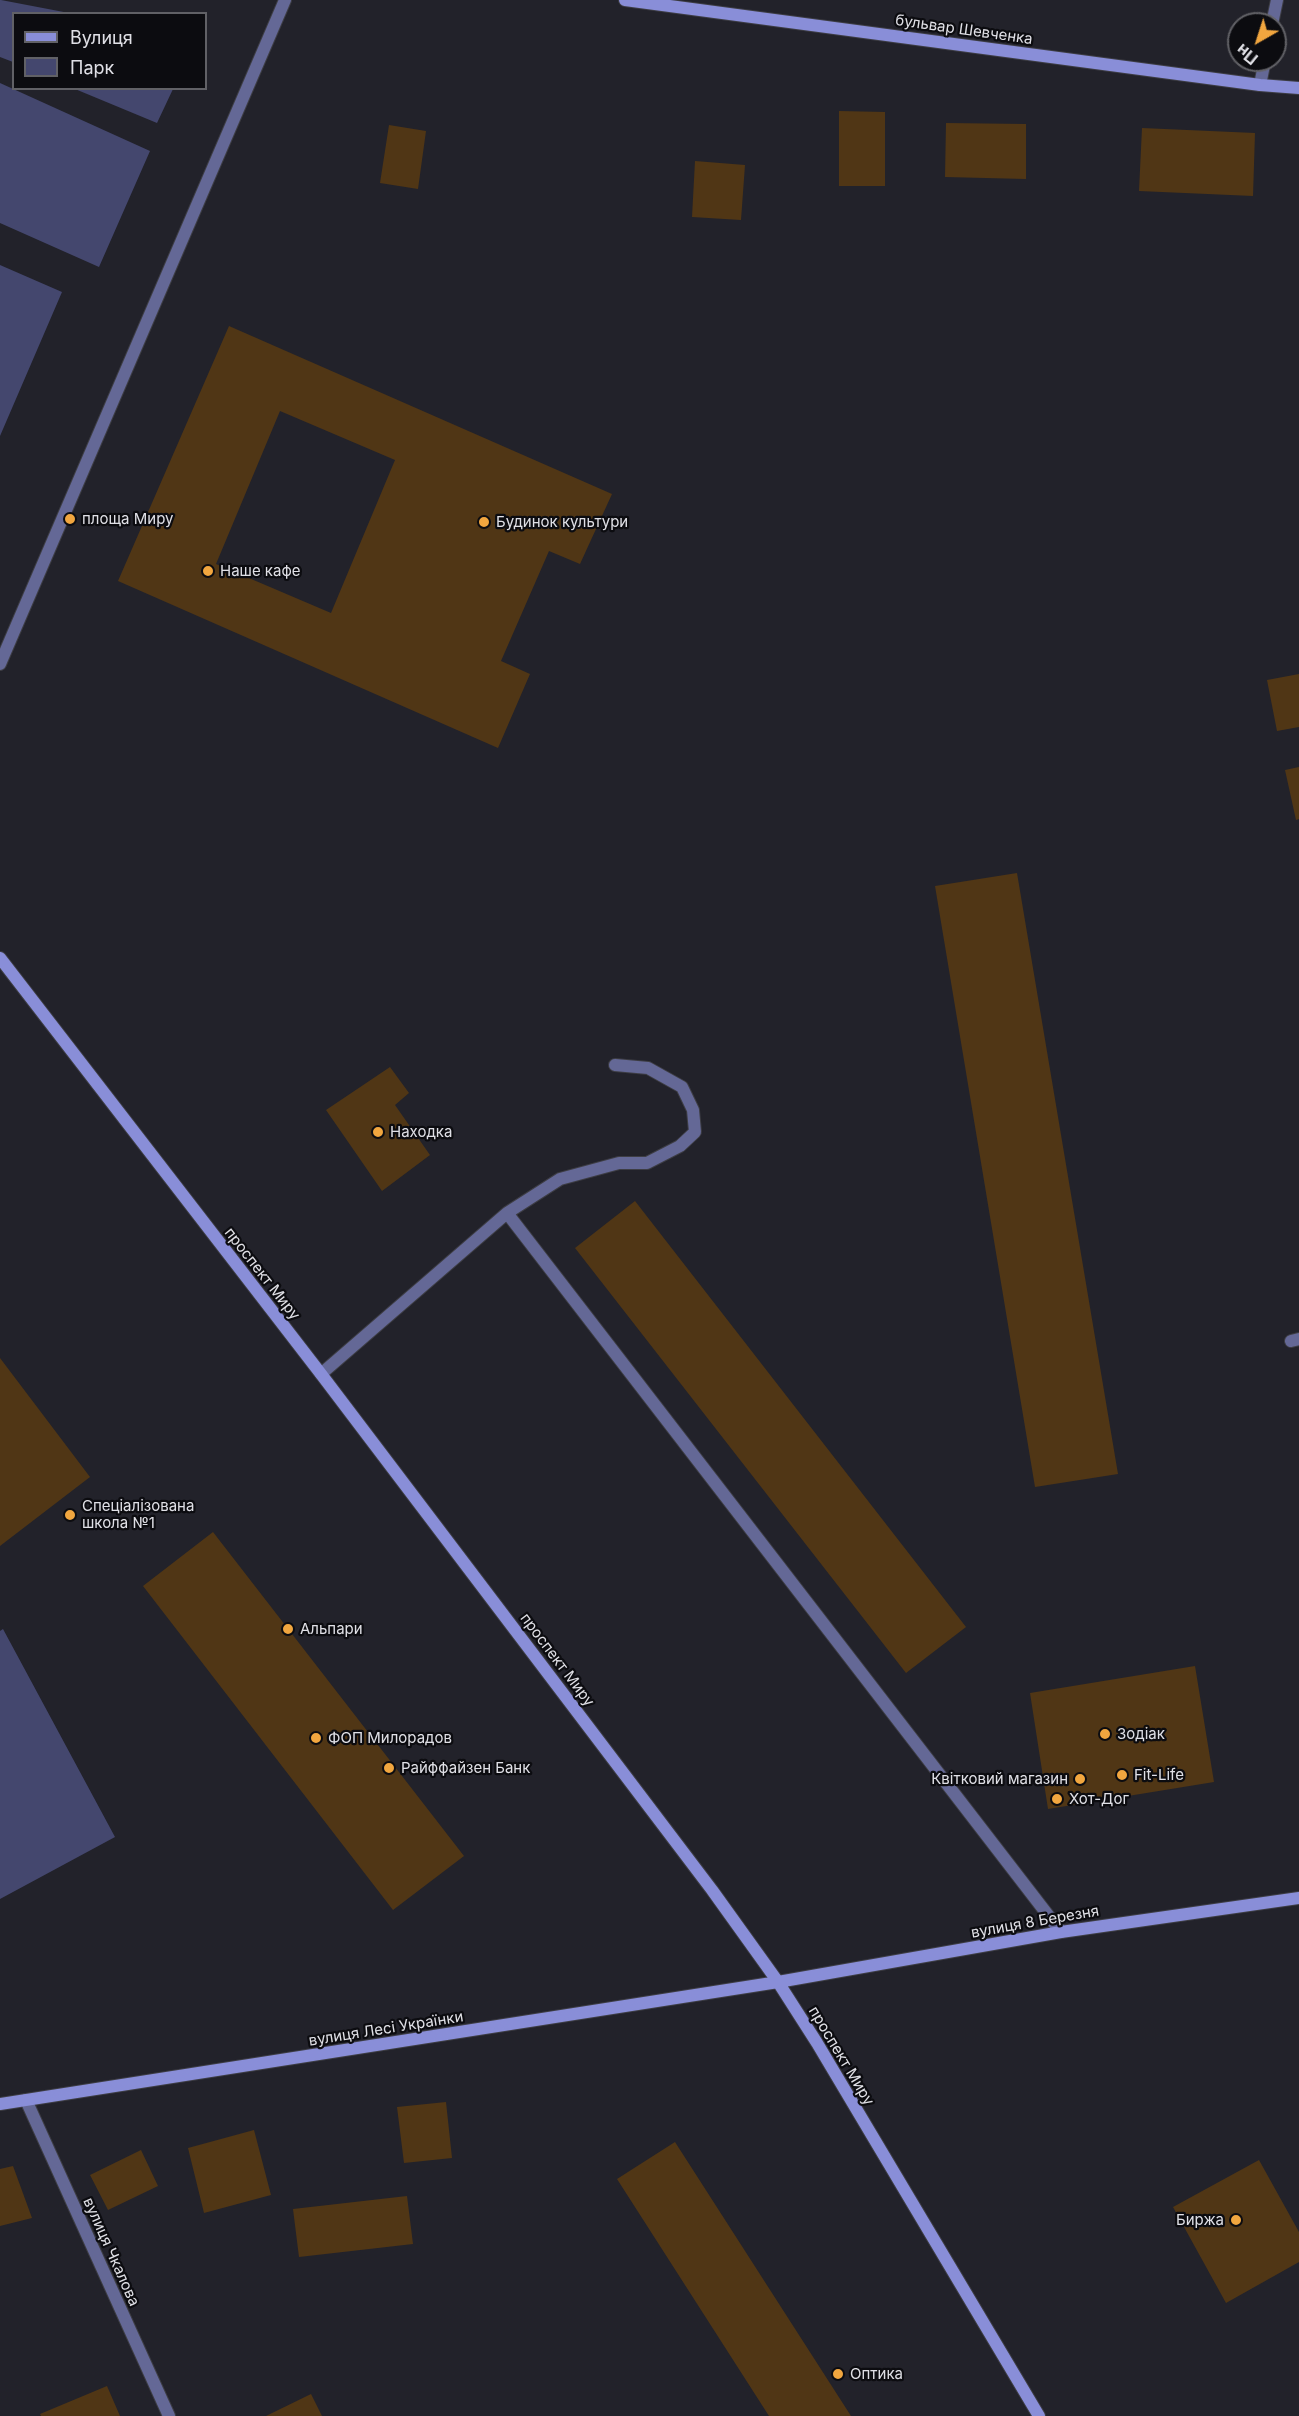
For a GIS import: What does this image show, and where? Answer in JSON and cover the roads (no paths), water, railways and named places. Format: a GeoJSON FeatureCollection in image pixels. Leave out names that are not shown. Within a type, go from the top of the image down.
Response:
{"type":"FeatureCollection","features":[{"type":"Feature","properties":{"kind":"street"},"geometry":{"type":"LineString","coordinates":[[0,664],[285,0]]}},
{"type":"Feature","properties":{"kind":"street","name":"бульвар Шевченка"},"geometry":{"type":"LineString","coordinates":[[625,0],[1260,85],[1299,88]]}},
{"type":"Feature","properties":{"kind":"street"},"geometry":{"type":"LineString","coordinates":[[1260,85],[1263,72]]}},
{"type":"Feature","properties":{"kind":"street","name":"проспект Миру"},"geometry":{"type":"LineString","coordinates":[[0,958],[321,1374],[698,1871],[778,1983],[817,2043],[1039,2416]]}},
{"type":"Feature","properties":{"kind":"street"},"geometry":{"type":"LineString","coordinates":[[321,1374],[507,1213],[560,1179],[619,1163],[647,1163],[680,1146],[695,1131],[693,1110],[682,1087],[648,1068],[615,1065]]}},
{"type":"Feature","properties":{"kind":"street"},"geometry":{"type":"LineString","coordinates":[[507,1213],[1061,1932]]}},
{"type":"Feature","properties":{"kind":"street","name":"вулиця 8 Березня"},"geometry":{"type":"LineString","coordinates":[[778,1983],[1061,1932],[1299,1898]]}},
{"type":"Feature","properties":{"kind":"street","name":"вулиця Лесі Українки"},"geometry":{"type":"LineString","coordinates":[[0,2103],[778,1983]]}},
{"type":"Feature","properties":{"kind":"street","name":"вулиця Чкалова"},"geometry":{"type":"LineString","coordinates":[[26,2100],[169,2416]]}},
{"type":"Feature","properties":{"kind":"place","name":"площа Миру"},"geometry":{"type":"Point","coordinates":[70,519]}},
{"type":"Feature","properties":{"kind":"place","name":"Будинок культури"},"geometry":{"type":"Point","coordinates":[484,522]}},
{"type":"Feature","properties":{"kind":"place","name":"Наше кафе"},"geometry":{"type":"Point","coordinates":[208,571]}},
{"type":"Feature","properties":{"kind":"place","name":"Находка"},"geometry":{"type":"Point","coordinates":[378,1132]}},
{"type":"Feature","properties":{"kind":"place","name":"Спеціалізована школа №1"},"geometry":{"type":"Point","coordinates":[70,1515]}},
{"type":"Feature","properties":{"kind":"place","name":"Альпари"},"geometry":{"type":"Point","coordinates":[288,1629]}},
{"type":"Feature","properties":{"kind":"place","name":"Зодіак"},"geometry":{"type":"Point","coordinates":[1105,1734]}},
{"type":"Feature","properties":{"kind":"place","name":"ФОП Милорадов"},"geometry":{"type":"Point","coordinates":[316,1738]}},
{"type":"Feature","properties":{"kind":"place","name":"Райффайзен Банк"},"geometry":{"type":"Point","coordinates":[389,1768]}},
{"type":"Feature","properties":{"kind":"place","name":"Fit-Life"},"geometry":{"type":"Point","coordinates":[1122,1775]}},
{"type":"Feature","properties":{"kind":"place","name":"Квітковий магазин"},"geometry":{"type":"Point","coordinates":[1080,1779]}},
{"type":"Feature","properties":{"kind":"place","name":"Хот-Дог"},"geometry":{"type":"Point","coordinates":[1057,1799]}},
{"type":"Feature","properties":{"kind":"place","name":"Биржа"},"geometry":{"type":"Point","coordinates":[1236,2220]}},
{"type":"Feature","properties":{"kind":"place","name":"Оптика"},"geometry":{"type":"Point","coordinates":[838,2374]}}]}
